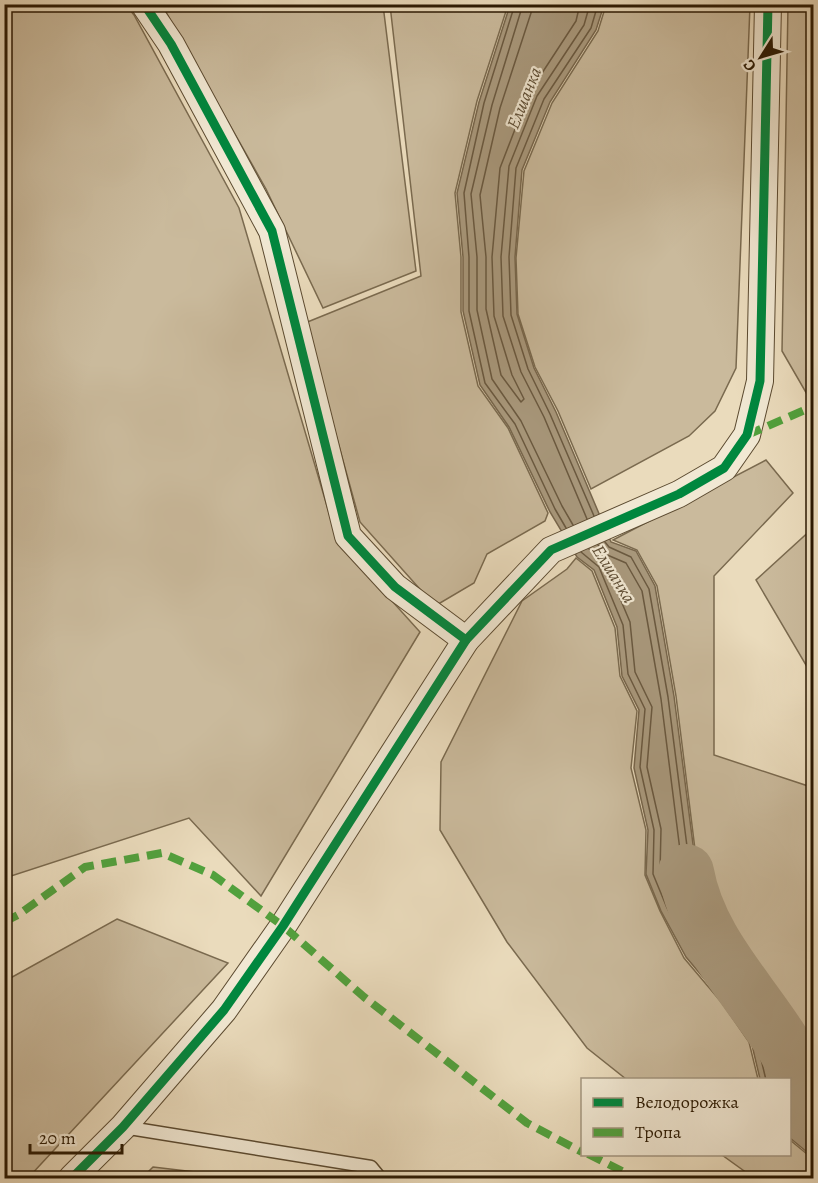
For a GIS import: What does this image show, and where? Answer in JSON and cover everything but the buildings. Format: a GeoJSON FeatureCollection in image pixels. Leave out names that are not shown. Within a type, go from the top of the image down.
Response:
{"type":"FeatureCollection","features":[{"type":"Feature","properties":{"kind":"street"},"geometry":{"type":"LineString","coordinates":[[144,4],[171,44],[272,231],[348,536],[395,587],[466,640]]}},
{"type":"Feature","properties":{"kind":"street"},"geometry":{"type":"LineString","coordinates":[[72,1179],[123,1127],[231,1000],[283,926],[466,640],[551,550],[680,494],[724,468],[747,435],[760,381],[768,4]]}},
{"type":"Feature","properties":{"kind":"lane"},"geometry":{"type":"LineString","coordinates":[[123,1127],[371,1167],[380,1179]]}},
{"type":"Feature","properties":{"kind":"shaded area"},"geometry":{"type":"Polygon","coordinates":[[[4,5],[126,5],[134,15],[239,208],[337,540],[420,632],[261,896],[189,818],[5,878],[4,5]]]}},
{"type":"Feature","properties":{"kind":"shaded area"},"geometry":{"type":"Polygon","coordinates":[[[162,5],[383,5],[416,271],[323,308],[266,189],[162,5]]]}},
{"type":"Feature","properties":{"kind":"shaded area"},"geometry":{"type":"Polygon","coordinates":[[[390,5],[508,5],[477,101],[455,193],[461,257],[461,312],[478,386],[508,428],[548,513],[545,521],[487,554],[474,583],[435,606],[360,522],[305,323],[421,276],[390,5]]]}},
{"type":"Feature","properties":{"kind":"shaded area"},"geometry":{"type":"Polygon","coordinates":[[[606,5],[750,5],[736,368],[715,411],[689,436],[591,489],[558,411],[535,367],[518,314],[516,258],[524,171],[552,103],[598,31],[606,5]]]}},
{"type":"Feature","properties":{"kind":"shaded area"},"geometry":{"type":"Polygon","coordinates":[[[788,5],[813,5],[814,393],[808,396],[782,351],[788,5]]]}},
{"type":"Feature","properties":{"kind":"shaded area"},"geometry":{"type":"Polygon","coordinates":[[[766,460],[793,493],[714,576],[714,755],[808,786],[813,793],[813,1058],[735,976],[704,922],[676,696],[657,586],[637,550],[613,540],[766,460]]]}},
{"type":"Feature","properties":{"kind":"shaded area"},"geometry":{"type":"Polygon","coordinates":[[[813,528],[813,677],[756,580],[813,528]]]}},
{"type":"Feature","properties":{"kind":"shaded area"},"geometry":{"type":"Polygon","coordinates":[[[576,558],[592,571],[615,628],[620,676],[637,711],[631,768],[646,830],[645,875],[684,958],[722,1003],[749,1042],[758,1078],[625,1078],[587,1048],[507,942],[440,830],[441,762],[522,601],[567,569],[576,558]]]}},
{"type":"Feature","properties":{"kind":"shaded area"},"geometry":{"type":"Polygon","coordinates":[[[117,919],[228,963],[28,1178],[5,1178],[5,981],[117,919]]]}},
{"type":"Feature","properties":{"kind":"shaded area"},"geometry":{"type":"Polygon","coordinates":[[[791,1141],[813,1159],[813,1178],[754,1178],[723,1156],[791,1156],[791,1141]]]}},
{"type":"Feature","properties":{"kind":"shaded area"},"geometry":{"type":"Polygon","coordinates":[[[153,1167],[246,1178],[142,1178],[153,1167]]]}},
{"type":"Feature","properties":{"kind":"water"},"geometry":{"type":"Polygon","coordinates":[[[510,5],[604,5],[596,30],[550,102],[522,170],[515,257],[517,314],[534,368],[556,412],[611,542],[636,551],[655,586],[674,696],[703,922],[733,977],[772,1021],[813,1060],[813,1157],[791,1139],[791,1078],[760,1078],[751,1041],[723,1001],[686,957],[661,911],[646,874],[648,830],[634,768],[639,710],[622,676],[617,627],[594,570],[577,557],[550,512],[509,427],[480,385],[463,311],[463,257],[457,193],[479,102],[510,5]]]}},
{"type":"Feature","properties":{"kind":"waterway","name":"Елшанка"},"geometry":{"type":"LineString","coordinates":[[686,872],[700,917],[710,937],[781,1040],[802,1078],[814,1091]]}},
{"type":"Feature","properties":{"kind":"marked path"},"geometry":{"type":"LineString","coordinates":[[747,435],[814,406]]}},
{"type":"Feature","properties":{"kind":"marked path"},"geometry":{"type":"LineString","coordinates":[[4,922],[18,915],[85,867],[162,853],[213,875],[283,926],[364,997],[527,1123],[581,1151]]}},
{"type":"Feature","properties":{"kind":"marked path"},"geometry":{"type":"LineString","coordinates":[[592,1156],[636,1178]]}},
{"type":"Feature","properties":{"kind":"cycle path"},"geometry":{"type":"LineString","coordinates":[[144,4],[171,44],[272,231],[348,536],[395,587],[466,640]]}},
{"type":"Feature","properties":{"kind":"cycle path"},"geometry":{"type":"LineString","coordinates":[[72,1178],[123,1127],[224,1010],[283,926],[466,640],[551,550],[679,494],[724,468],[747,435],[760,381],[768,4]]}}]}
